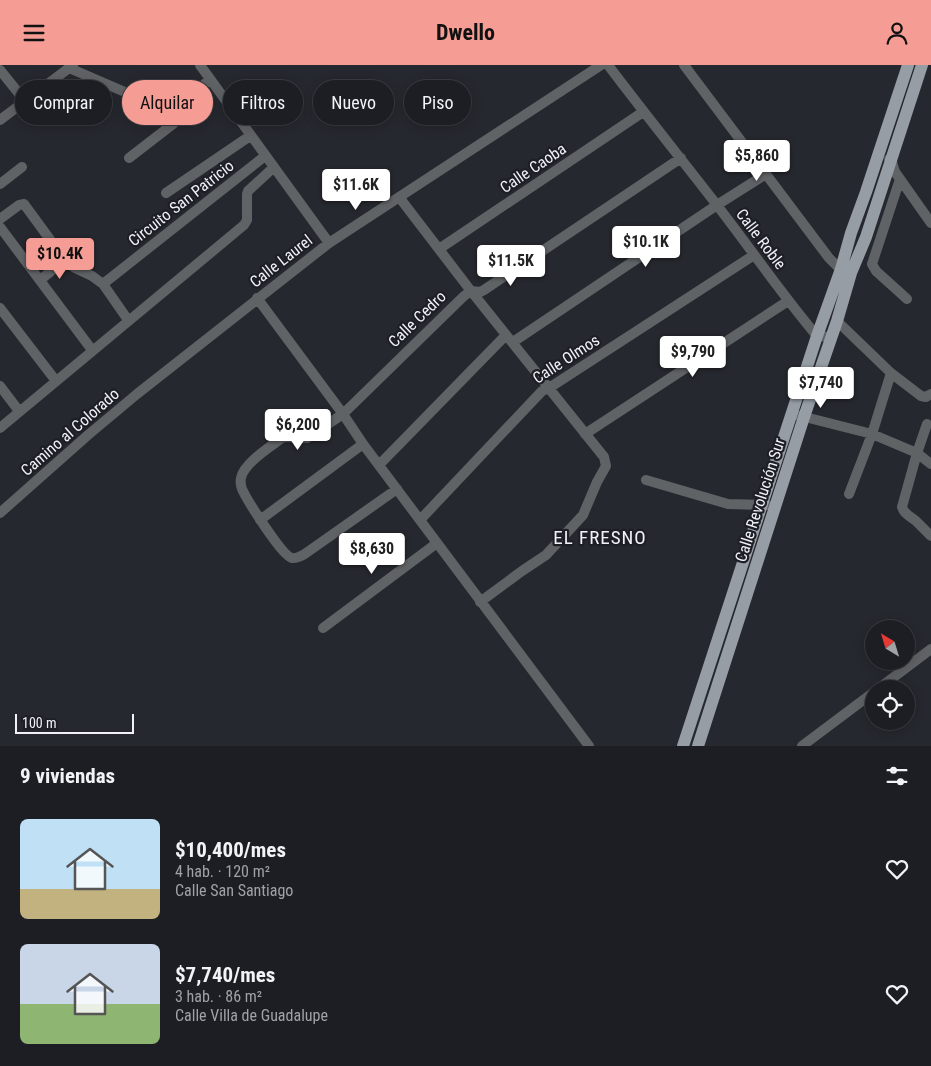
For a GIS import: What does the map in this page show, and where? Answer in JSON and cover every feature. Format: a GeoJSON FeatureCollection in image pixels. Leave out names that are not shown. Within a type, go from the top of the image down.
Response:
{"type":"FeatureCollection","features":[{"type":"Feature","properties":{"kind":"main road","name":"Calle Revolución Sur"},"geometry":{"type":"LineString","coordinates":[[685,741],[720,654],[769,505],[798,415],[817,336],[846,271],[866,237],[879,195],[884,157],[908,65]]}},
{"type":"Feature","properties":{"kind":"main road","name":"Calle Revolución Sur"},"geometry":{"type":"LineString","coordinates":[[798,415],[832,337],[837,321],[852,233],[866,192],[884,157],[922,65]]}},
{"type":"Feature","properties":{"kind":"main road"},"geometry":{"type":"LineString","coordinates":[[866,192],[879,195]]}},
{"type":"Feature","properties":{"kind":"main road"},"geometry":{"type":"LineString","coordinates":[[852,233],[866,237]]}},
{"type":"Feature","properties":{"kind":"main road","name":"Calle Revolución Sur"},"geometry":{"type":"LineString","coordinates":[[698,743],[720,654]]}},
{"type":"Feature","properties":{"kind":"main road"},"geometry":{"type":"LineString","coordinates":[[685,741],[698,743]]}},
{"type":"Feature","properties":{"kind":"street"},"geometry":{"type":"LineString","coordinates":[[200,65],[329,243]]}},
{"type":"Feature","properties":{"kind":"street","name":"Calle Laurel"},"geometry":{"type":"LineString","coordinates":[[137,394],[329,243],[601,65]]}},
{"type":"Feature","properties":{"kind":"street","name":"Calle Roble"},"geometry":{"type":"LineString","coordinates":[[608,65],[717,205],[788,301],[817,336]]}},
{"type":"Feature","properties":{"kind":"street"},"geometry":{"type":"LineString","coordinates":[[684,65],[833,263],[846,271]]}},
{"type":"Feature","properties":{"kind":"street"},"geometry":{"type":"LineString","coordinates":[[53,80],[71,67],[122,90]]}},
{"type":"Feature","properties":{"kind":"street"},"geometry":{"type":"LineString","coordinates":[[0,70],[15,89]]}},
{"type":"Feature","properties":{"kind":"street"},"geometry":{"type":"LineString","coordinates":[[0,119],[15,108]]}},
{"type":"Feature","properties":{"kind":"street","name":"Calle Caoba"},"geometry":{"type":"LineString","coordinates":[[439,249],[643,111]]}},
{"type":"Feature","properties":{"kind":"street"},"geometry":{"type":"LineString","coordinates":[[129,158],[170,125]]}},
{"type":"Feature","properties":{"kind":"street"},"geometry":{"type":"LineString","coordinates":[[166,193],[250,136]]}},
{"type":"Feature","properties":{"kind":"street","name":"Circuito San Patricio"},"geometry":{"type":"LineString","coordinates":[[102,284],[265,156]]}},
{"type":"Feature","properties":{"kind":"street"},"geometry":{"type":"LineString","coordinates":[[884,157],[931,223]]}},
{"type":"Feature","properties":{"kind":"street","name":"Calle Cedro"},"geometry":{"type":"LineString","coordinates":[[260,520],[242,490],[240,481],[243,472],[250,463],[282,438],[307,438],[343,414],[457,302],[471,291],[484,290],[681,158]]}},
{"type":"Feature","properties":{"kind":"street"},"geometry":{"type":"LineString","coordinates":[[0,183],[22,167]]}},
{"type":"Feature","properties":{"kind":"street","name":"Circuito San Patricio"},"geometry":{"type":"LineString","coordinates":[[0,427],[246,223],[248,191],[274,167]]}},
{"type":"Feature","properties":{"kind":"street"},"geometry":{"type":"LineString","coordinates":[[379,465],[509,339],[766,174]]}},
{"type":"Feature","properties":{"kind":"street"},"geometry":{"type":"LineString","coordinates":[[237,179],[248,191]]}},
{"type":"Feature","properties":{"kind":"street"},"geometry":{"type":"LineString","coordinates":[[900,179],[872,264],[876,271],[907,299]]}},
{"type":"Feature","properties":{"kind":"street"},"geometry":{"type":"LineString","coordinates":[[399,197],[471,291],[604,457],[606,466],[596,482],[583,515],[546,555],[480,602]]}},
{"type":"Feature","properties":{"kind":"street"},"geometry":{"type":"LineString","coordinates":[[0,219],[24,204],[65,260],[102,284],[128,320]]}},
{"type":"Feature","properties":{"kind":"street"},"geometry":{"type":"LineString","coordinates":[[0,227],[92,350]]}},
{"type":"Feature","properties":{"kind":"street","name":"Calle Olmos"},"geometry":{"type":"LineString","coordinates":[[420,520],[542,391],[754,255]]}},
{"type":"Feature","properties":{"kind":"street"},"geometry":{"type":"LineString","coordinates":[[40,280],[65,260]]}},
{"type":"Feature","properties":{"kind":"street"},"geometry":{"type":"LineString","coordinates":[[258,298],[363,444],[589,746]]}},
{"type":"Feature","properties":{"kind":"street"},"geometry":{"type":"LineString","coordinates":[[585,434],[788,301]]}},
{"type":"Feature","properties":{"kind":"street"},"geometry":{"type":"LineString","coordinates":[[0,308],[56,381]]}},
{"type":"Feature","properties":{"kind":"street"},"geometry":{"type":"LineString","coordinates":[[837,321],[891,373],[926,395]]}},
{"type":"Feature","properties":{"kind":"street"},"geometry":{"type":"LineString","coordinates":[[817,336],[832,337]]}},
{"type":"Feature","properties":{"kind":"street"},"geometry":{"type":"LineString","coordinates":[[849,494],[872,434],[891,373]]}},
{"type":"Feature","properties":{"kind":"street"},"geometry":{"type":"LineString","coordinates":[[0,386],[20,411]]}},
{"type":"Feature","properties":{"kind":"street","name":"Camino al Colorado"},"geometry":{"type":"LineString","coordinates":[[0,513],[137,394]]}},
{"type":"Feature","properties":{"kind":"street"},"geometry":{"type":"LineString","coordinates":[[798,415],[872,434],[917,453],[931,464]]}},
{"type":"Feature","properties":{"kind":"street"},"geometry":{"type":"LineString","coordinates":[[927,424],[903,498],[902,507],[903,511],[931,536]]}},
{"type":"Feature","properties":{"kind":"street"},"geometry":{"type":"LineString","coordinates":[[363,444],[260,520],[286,555],[297,558],[309,551],[397,489]]}},
{"type":"Feature","properties":{"kind":"street"},"geometry":{"type":"LineString","coordinates":[[646,480],[728,504],[769,505]]}},
{"type":"Feature","properties":{"kind":"street"},"geometry":{"type":"LineString","coordinates":[[322,629],[437,543]]}},
{"type":"Feature","properties":{"kind":"street"},"geometry":{"type":"LineString","coordinates":[[890,680],[931,649]]}},
{"type":"Feature","properties":{"kind":"street"},"geometry":{"type":"LineString","coordinates":[[802,746],[865,699]]}},
{"type":"Feature","properties":{"kind":"district","name":"EL FRESNO"},"geometry":{"type":"Point","coordinates":[600,537]}}]}
